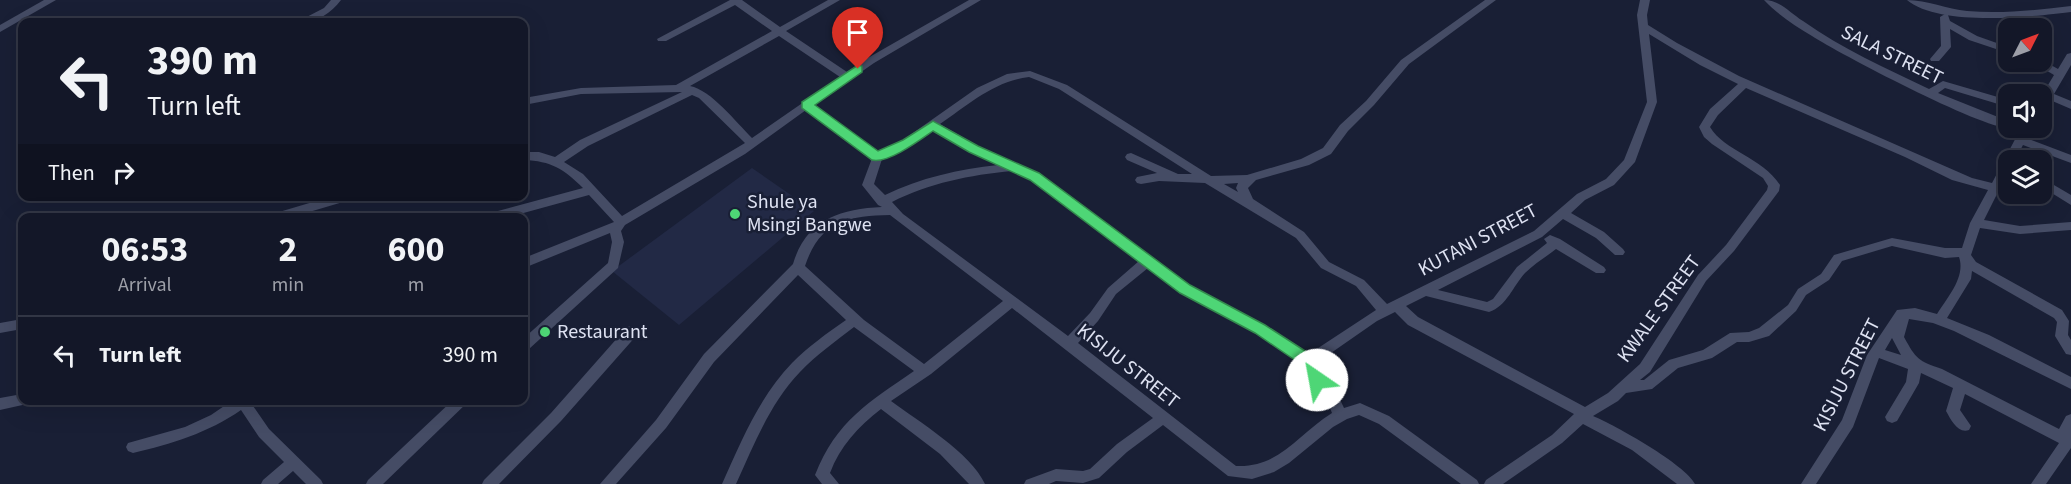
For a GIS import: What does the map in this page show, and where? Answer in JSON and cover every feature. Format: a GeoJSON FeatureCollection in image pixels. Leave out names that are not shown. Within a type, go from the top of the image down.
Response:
{"type":"FeatureCollection","features":[{"type":"Feature","properties":{"kind":"street"},"geometry":{"type":"LineString","coordinates":[[19,18],[51,0]]}},
{"type":"Feature","properties":{"kind":"street"},"geometry":{"type":"LineString","coordinates":[[310,18],[327,10],[336,0]]}},
{"type":"Feature","properties":{"kind":"street"},"geometry":{"type":"LineString","coordinates":[[678,88],[835,0]]}},
{"type":"Feature","properties":{"kind":"street"},"geometry":{"type":"LineString","coordinates":[[528,261],[618,226],[733,156],[847,77],[976,0]]}},
{"type":"Feature","properties":{"kind":"street"},"geometry":{"type":"LineString","coordinates":[[1141,180],[1178,177],[1208,180],[1250,179],[1305,162],[1327,151],[1345,127],[1405,62],[1491,0]]}},
{"type":"Feature","properties":{"kind":"street","name":"KUTANI STREET"},"geometry":{"type":"LineString","coordinates":[[1310,362],[1342,336],[1390,308],[1538,234],[1581,197],[1610,182],[1629,162],[1636,150],[1652,102],[1643,26],[1642,9],[1645,0]]}},
{"type":"Feature","properties":{"kind":"street","name":"SALA STREET"},"geometry":{"type":"LineString","coordinates":[[1769,0],[1821,39],[1930,93],[1998,121]]}},
{"type":"Feature","properties":{"kind":"street"},"geometry":{"type":"LineString","coordinates":[[1912,0],[1942,10],[2008,13],[2071,9]]}},
{"type":"Feature","properties":{"kind":"street"},"geometry":{"type":"LineString","coordinates":[[662,39],[736,1],[847,77]]}},
{"type":"Feature","properties":{"kind":"street"},"geometry":{"type":"LineString","coordinates":[[1935,59],[1946,47],[1947,22],[1942,10]]}},
{"type":"Feature","properties":{"kind":"street"},"geometry":{"type":"LineString","coordinates":[[0,29],[18,19]]}},
{"type":"Feature","properties":{"kind":"street"},"geometry":{"type":"LineString","coordinates":[[1947,22],[1973,38],[1998,47]]}},
{"type":"Feature","properties":{"kind":"street"},"geometry":{"type":"LineString","coordinates":[[1643,26],[1682,51],[1744,84],[1898,149],[1959,179],[1994,187]]}},
{"type":"Feature","properties":{"kind":"street"},"geometry":{"type":"LineString","coordinates":[[2052,89],[2065,70],[2071,56]]}},
{"type":"Feature","properties":{"kind":"street"},"geometry":{"type":"LineString","coordinates":[[806,105],[877,157],[907,143],[981,90],[1011,76],[1030,74],[1063,87],[1208,180],[1252,204],[1300,235],[1325,265],[1360,283],[1390,308],[1643,449],[1688,484]]}},
{"type":"Feature","properties":{"kind":"street","name":"KWALE STREET"},"geometry":{"type":"LineString","coordinates":[[1491,484],[1557,439],[1583,415],[1624,388],[1645,368],[1702,278],[1731,248],[1773,191],[1774,185],[1764,171],[1710,138],[1704,127],[1706,120],[1744,84]]}},
{"type":"Feature","properties":{"kind":"street"},"geometry":{"type":"LineString","coordinates":[[1930,93],[1943,84],[1998,100]]}},
{"type":"Feature","properties":{"kind":"street"},"geometry":{"type":"LineString","coordinates":[[528,100],[581,91],[678,88],[694,90],[751,143]]}},
{"type":"Feature","properties":{"kind":"street"},"geometry":{"type":"LineString","coordinates":[[557,161],[584,143],[694,90]]}},
{"type":"Feature","properties":{"kind":"street"},"geometry":{"type":"LineString","coordinates":[[2052,103],[2071,105]]}},
{"type":"Feature","properties":{"kind":"street"},"geometry":{"type":"LineString","coordinates":[[933,125],[974,149],[1045,184],[1185,289],[1260,329],[1310,362],[1309,368],[1329,393],[1340,415],[1360,409],[1370,412],[1472,484]]}},
{"type":"Feature","properties":{"kind":"street"},"geometry":{"type":"LineString","coordinates":[[2015,150],[2020,140],[2071,159]]}},
{"type":"Feature","properties":{"kind":"street"},"geometry":{"type":"LineString","coordinates":[[528,156],[537,155],[557,161],[591,190],[618,226],[614,265],[528,341]]}},
{"type":"Feature","properties":{"kind":"street","name":"KISIJU STREET"},"geometry":{"type":"LineString","coordinates":[[877,157],[867,182],[887,206],[1070,344],[1233,472],[1254,481],[1272,474],[1340,415]]}},
{"type":"Feature","properties":{"kind":"street"},"geometry":{"type":"LineString","coordinates":[[1131,157],[1178,177]]}},
{"type":"Feature","properties":{"kind":"street"},"geometry":{"type":"LineString","coordinates":[[607,484],[661,424],[709,358],[798,267],[802,251],[810,239],[831,223],[859,211],[887,206],[908,189],[978,170],[1014,167]]}},
{"type":"Feature","properties":{"kind":"street"},"geometry":{"type":"LineString","coordinates":[[1250,179],[1242,188],[1243,197],[1252,204]]}},
{"type":"Feature","properties":{"kind":"street"},"geometry":{"type":"LineString","coordinates":[[1940,319],[1965,279],[1966,256],[1976,223],[1998,181]]}},
{"type":"Feature","properties":{"kind":"street"},"geometry":{"type":"LineString","coordinates":[[2052,189],[2071,201]]}},
{"type":"Feature","properties":{"kind":"street"},"geometry":{"type":"LineString","coordinates":[[506,213],[591,190]]}},
{"type":"Feature","properties":{"kind":"street"},"geometry":{"type":"LineString","coordinates":[[290,213],[332,201]]}},
{"type":"Feature","properties":{"kind":"street"},"geometry":{"type":"LineString","coordinates":[[1562,213],[1600,235],[1619,252]]}},
{"type":"Feature","properties":{"kind":"street"},"geometry":{"type":"LineString","coordinates":[[1976,223],[2014,229],[2071,226]]}},
{"type":"Feature","properties":{"kind":"street"},"geometry":{"type":"LineString","coordinates":[[1538,234],[1556,242],[1600,270]]}},
{"type":"Feature","properties":{"kind":"street"},"geometry":{"type":"LineString","coordinates":[[1424,291],[1490,307],[1497,302],[1521,270],[1556,242]]}},
{"type":"Feature","properties":{"kind":"street"},"geometry":{"type":"LineString","coordinates":[[1624,388],[1647,385],[1674,364],[1707,354],[1735,337],[1749,337],[1764,332],[1790,310],[1802,292],[1825,278],[1838,258],[1892,242],[1966,256],[2058,314],[2063,321],[2061,336],[2071,350]]}},
{"type":"Feature","properties":{"kind":"street"},"geometry":{"type":"LineString","coordinates":[[1070,344],[1094,317],[1112,291],[1148,261]]}},
{"type":"Feature","properties":{"kind":"street"},"geometry":{"type":"LineString","coordinates":[[798,267],[855,320],[924,371]]}},
{"type":"Feature","properties":{"kind":"street"},"geometry":{"type":"LineString","coordinates":[[832,484],[822,475],[832,450],[846,432],[880,401],[924,371],[1012,301]]}},
{"type":"Feature","properties":{"kind":"street"},"geometry":{"type":"LineString","coordinates":[[1892,417],[1912,383],[1914,363],[1898,336],[1903,321],[1901,314],[1913,311],[1940,319],[2071,383]]}},
{"type":"Feature","properties":{"kind":"street","name":"KISIJU STREET"},"geometry":{"type":"LineString","coordinates":[[1808,484],[1848,423],[1876,352],[1901,314]]}},
{"type":"Feature","properties":{"kind":"street"},"geometry":{"type":"LineString","coordinates":[[729,484],[764,410],[789,375],[821,345],[855,320]]}},
{"type":"Feature","properties":{"kind":"street"},"geometry":{"type":"LineString","coordinates":[[0,328],[18,325]]}},
{"type":"Feature","properties":{"kind":"street"},"geometry":{"type":"LineString","coordinates":[[489,484],[556,417],[632,331]]}},
{"type":"Feature","properties":{"kind":"street"},"geometry":{"type":"LineString","coordinates":[[1876,352],[1914,363],[2067,440]]}},
{"type":"Feature","properties":{"kind":"street"},"geometry":{"type":"LineString","coordinates":[[1960,386],[1953,411],[1964,426]]}},
{"type":"Feature","properties":{"kind":"street"},"geometry":{"type":"LineString","coordinates":[[0,404],[18,401]]}},
{"type":"Feature","properties":{"kind":"street"},"geometry":{"type":"LineString","coordinates":[[880,401],[942,448],[970,472],[978,484]]}},
{"type":"Feature","properties":{"kind":"street"},"geometry":{"type":"LineString","coordinates":[[133,447],[181,436],[224,415],[236,405]]}},
{"type":"Feature","properties":{"kind":"street"},"geometry":{"type":"LineString","coordinates":[[244,405],[264,434],[316,484]]}},
{"type":"Feature","properties":{"kind":"street"},"geometry":{"type":"LineString","coordinates":[[373,484],[458,405]]}},
{"type":"Feature","properties":{"kind":"street"},"geometry":{"type":"LineString","coordinates":[[1031,484],[1056,475],[1085,480],[1122,448],[1163,418]]}},
{"type":"Feature","properties":{"kind":"street"},"geometry":{"type":"LineString","coordinates":[[2038,484],[2067,440],[2071,420]]}},
{"type":"Feature","properties":{"kind":"street"},"geometry":{"type":"LineString","coordinates":[[268,484],[294,462]]}},
{"type":"Feature","properties":{"kind":"shaded area"},"geometry":{"type":"Polygon","coordinates":[[[752,168],[814,211],[679,325],[612,271],[752,168]]]}},
{"type":"Feature","properties":{"kind":"place","name":"Shule ya Msingi Bangwe"},"geometry":{"type":"Point","coordinates":[735,214]}},
{"type":"Feature","properties":{"kind":"place","name":"Restaurant"},"geometry":{"type":"Point","coordinates":[545,332]}},
{"type":"Feature","properties":{"kind":"route"},"geometry":{"type":"LineString","coordinates":[[858,69],[806,105],[877,157],[907,143],[933,125],[974,149],[1035,177],[1101,224],[1185,289],[1288,346],[1310,362],[1309,368],[1317,380]]}}]}
